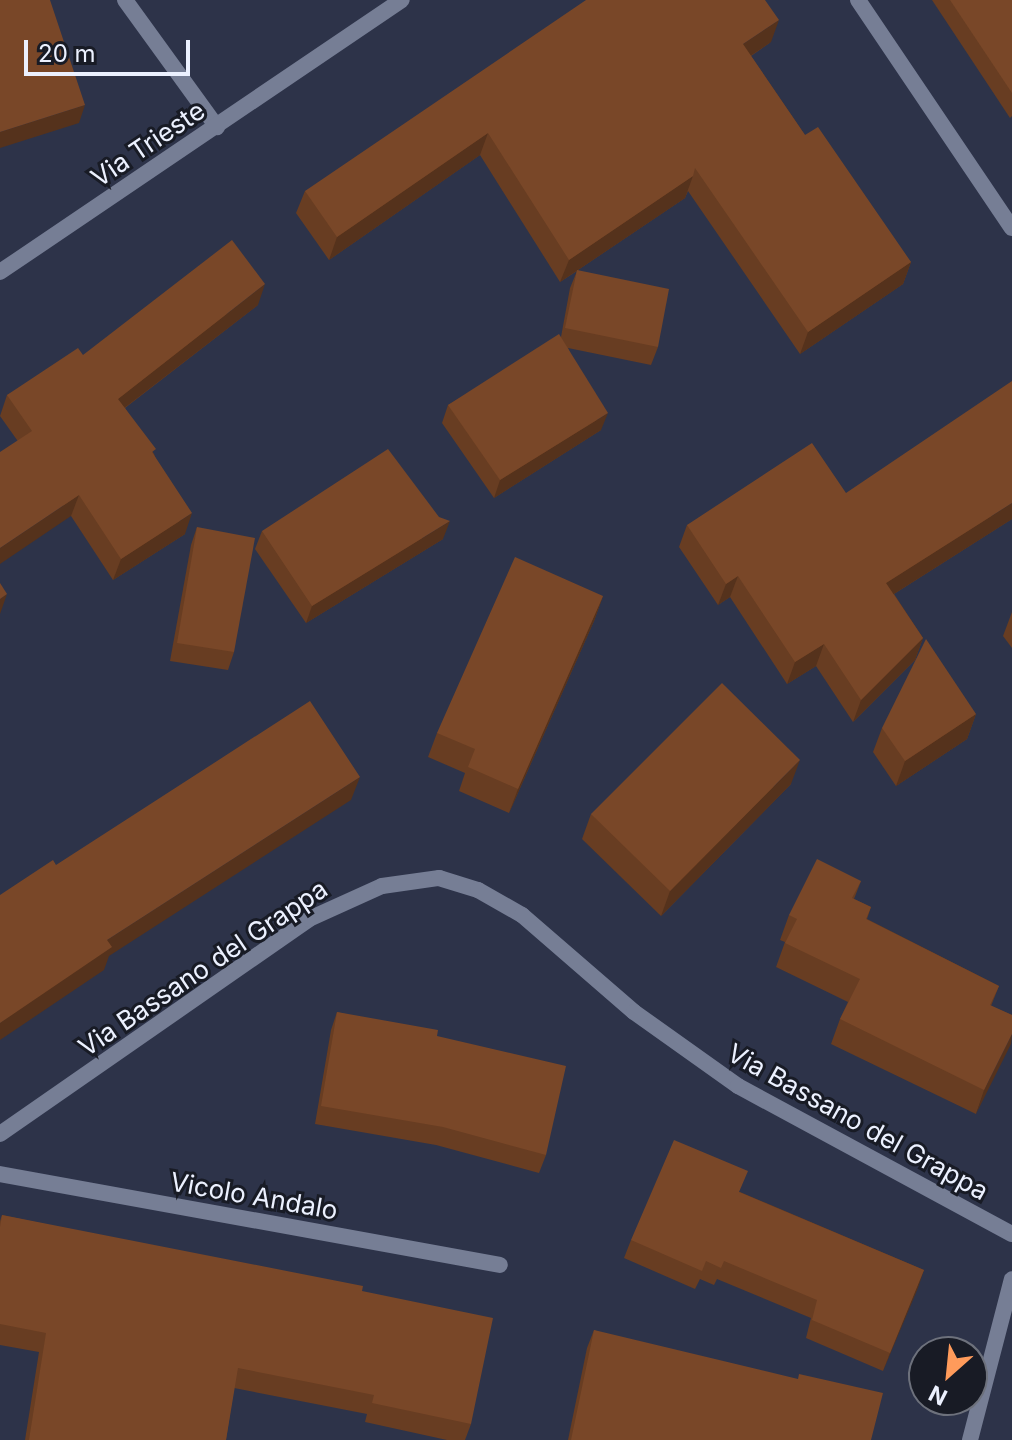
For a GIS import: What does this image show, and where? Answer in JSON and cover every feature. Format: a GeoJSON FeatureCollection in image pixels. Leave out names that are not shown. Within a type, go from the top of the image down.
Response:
{"type":"FeatureCollection","features":[{"type":"Feature","properties":{"kind":"street"},"geometry":{"type":"LineString","coordinates":[[125,0],[217,127]]}},
{"type":"Feature","properties":{"kind":"street","name":"Via Trieste"},"geometry":{"type":"LineString","coordinates":[[0,272],[401,0]]}},
{"type":"Feature","properties":{"kind":"street"},"geometry":{"type":"LineString","coordinates":[[858,0],[1012,228]]}},
{"type":"Feature","properties":{"kind":"street","name":"Via Bassano del Grappa"},"geometry":{"type":"LineString","coordinates":[[0,1134],[309,919],[382,886],[439,878],[478,890],[522,915],[634,1012],[738,1086],[1012,1234]]}},
{"type":"Feature","properties":{"kind":"street","name":"Vicolo Andalo"},"geometry":{"type":"LineString","coordinates":[[0,1174],[500,1265]]}},
{"type":"Feature","properties":{"kind":"street"},"geometry":{"type":"LineString","coordinates":[[970,1440],[1012,1279]]}},
{"type":"Feature","properties":{"kind":"building"},"geometry":{"type":"Polygon","coordinates":[[[0,0],[50,0],[85,105],[0,132],[0,0]]]}},
{"type":"Feature","properties":{"kind":"building"},"geometry":{"type":"Polygon","coordinates":[[[586,0],[765,0],[779,20],[743,44],[805,135],[818,127],[911,262],[808,332],[695,168],[693,176],[569,260],[488,133],[337,237],[305,191],[586,0]]]}},
{"type":"Feature","properties":{"kind":"building"},"geometry":{"type":"Polygon","coordinates":[[[950,0],[1012,0],[1012,93],[950,0]]]}},
{"type":"Feature","properties":{"kind":"building"},"geometry":{"type":"Polygon","coordinates":[[[232,240],[265,284],[118,399],[156,449],[152,452],[192,513],[121,559],[79,495],[0,548],[0,452],[32,431],[7,395],[78,348],[83,355],[232,240]]]}},
{"type":"Feature","properties":{"kind":"building"},"geometry":{"type":"Polygon","coordinates":[[[577,270],[669,289],[658,347],[565,328],[577,270]]]}},
{"type":"Feature","properties":{"kind":"building"},"geometry":{"type":"Polygon","coordinates":[[[559,334],[608,413],[500,480],[448,405],[559,334]]]}},
{"type":"Feature","properties":{"kind":"building"},"geometry":{"type":"Polygon","coordinates":[[[1012,381],[1012,503],[886,583],[923,638],[861,700],[824,644],[795,662],[738,576],[726,584],[687,525],[812,443],[846,493],[1012,381]]]}},
{"type":"Feature","properties":{"kind":"building"},"geometry":{"type":"Polygon","coordinates":[[[388,449],[439,517],[450,521],[312,606],[262,531],[388,449]]]}},
{"type":"Feature","properties":{"kind":"building"},"geometry":{"type":"Polygon","coordinates":[[[197,527],[255,538],[234,652],[177,643],[197,527]]]}},
{"type":"Feature","properties":{"kind":"building"},"geometry":{"type":"Polygon","coordinates":[[[515,557],[603,596],[518,789],[468,767],[475,749],[437,733],[515,557]]]}},
{"type":"Feature","properties":{"kind":"building"},"geometry":{"type":"Polygon","coordinates":[[[0,583],[7,594],[0,599],[0,583]]]}},
{"type":"Feature","properties":{"kind":"building"},"geometry":{"type":"Polygon","coordinates":[[[926,639],[976,714],[905,761],[882,728],[926,639]]]}},
{"type":"Feature","properties":{"kind":"building"},"geometry":{"type":"Polygon","coordinates":[[[722,683],[800,760],[670,891],[591,814],[722,683]]]}},
{"type":"Feature","properties":{"kind":"building"},"geometry":{"type":"Polygon","coordinates":[[[310,701],[360,777],[107,940],[112,947],[0,1023],[0,895],[53,860],[56,865],[310,701]]]}},
{"type":"Feature","properties":{"kind":"building"},"geometry":{"type":"Polygon","coordinates":[[[817,859],[861,881],[852,898],[871,907],[866,919],[999,986],[990,1005],[1012,1015],[1012,1034],[984,1090],[840,1019],[860,979],[785,943],[797,919],[789,915],[817,859]]]}},
{"type":"Feature","properties":{"kind":"building"},"geometry":{"type":"Polygon","coordinates":[[[337,1012],[438,1030],[437,1036],[566,1066],[546,1155],[443,1127],[321,1106],[337,1012]]]}},
{"type":"Feature","properties":{"kind":"building"},"geometry":{"type":"Polygon","coordinates":[[[674,1140],[748,1171],[739,1192],[924,1270],[890,1353],[812,1320],[817,1300],[724,1261],[721,1268],[706,1261],[702,1271],[631,1240],[674,1140]]]}},
{"type":"Feature","properties":{"kind":"building"},"geometry":{"type":"Polygon","coordinates":[[[2,1215],[363,1286],[362,1291],[493,1318],[471,1424],[372,1403],[374,1395],[238,1368],[226,1440],[29,1440],[46,1333],[0,1324],[2,1215]]]}},
{"type":"Feature","properties":{"kind":"building"},"geometry":{"type":"Polygon","coordinates":[[[594,1330],[798,1379],[799,1374],[883,1393],[871,1440],[571,1440],[594,1330]]]}}]}
